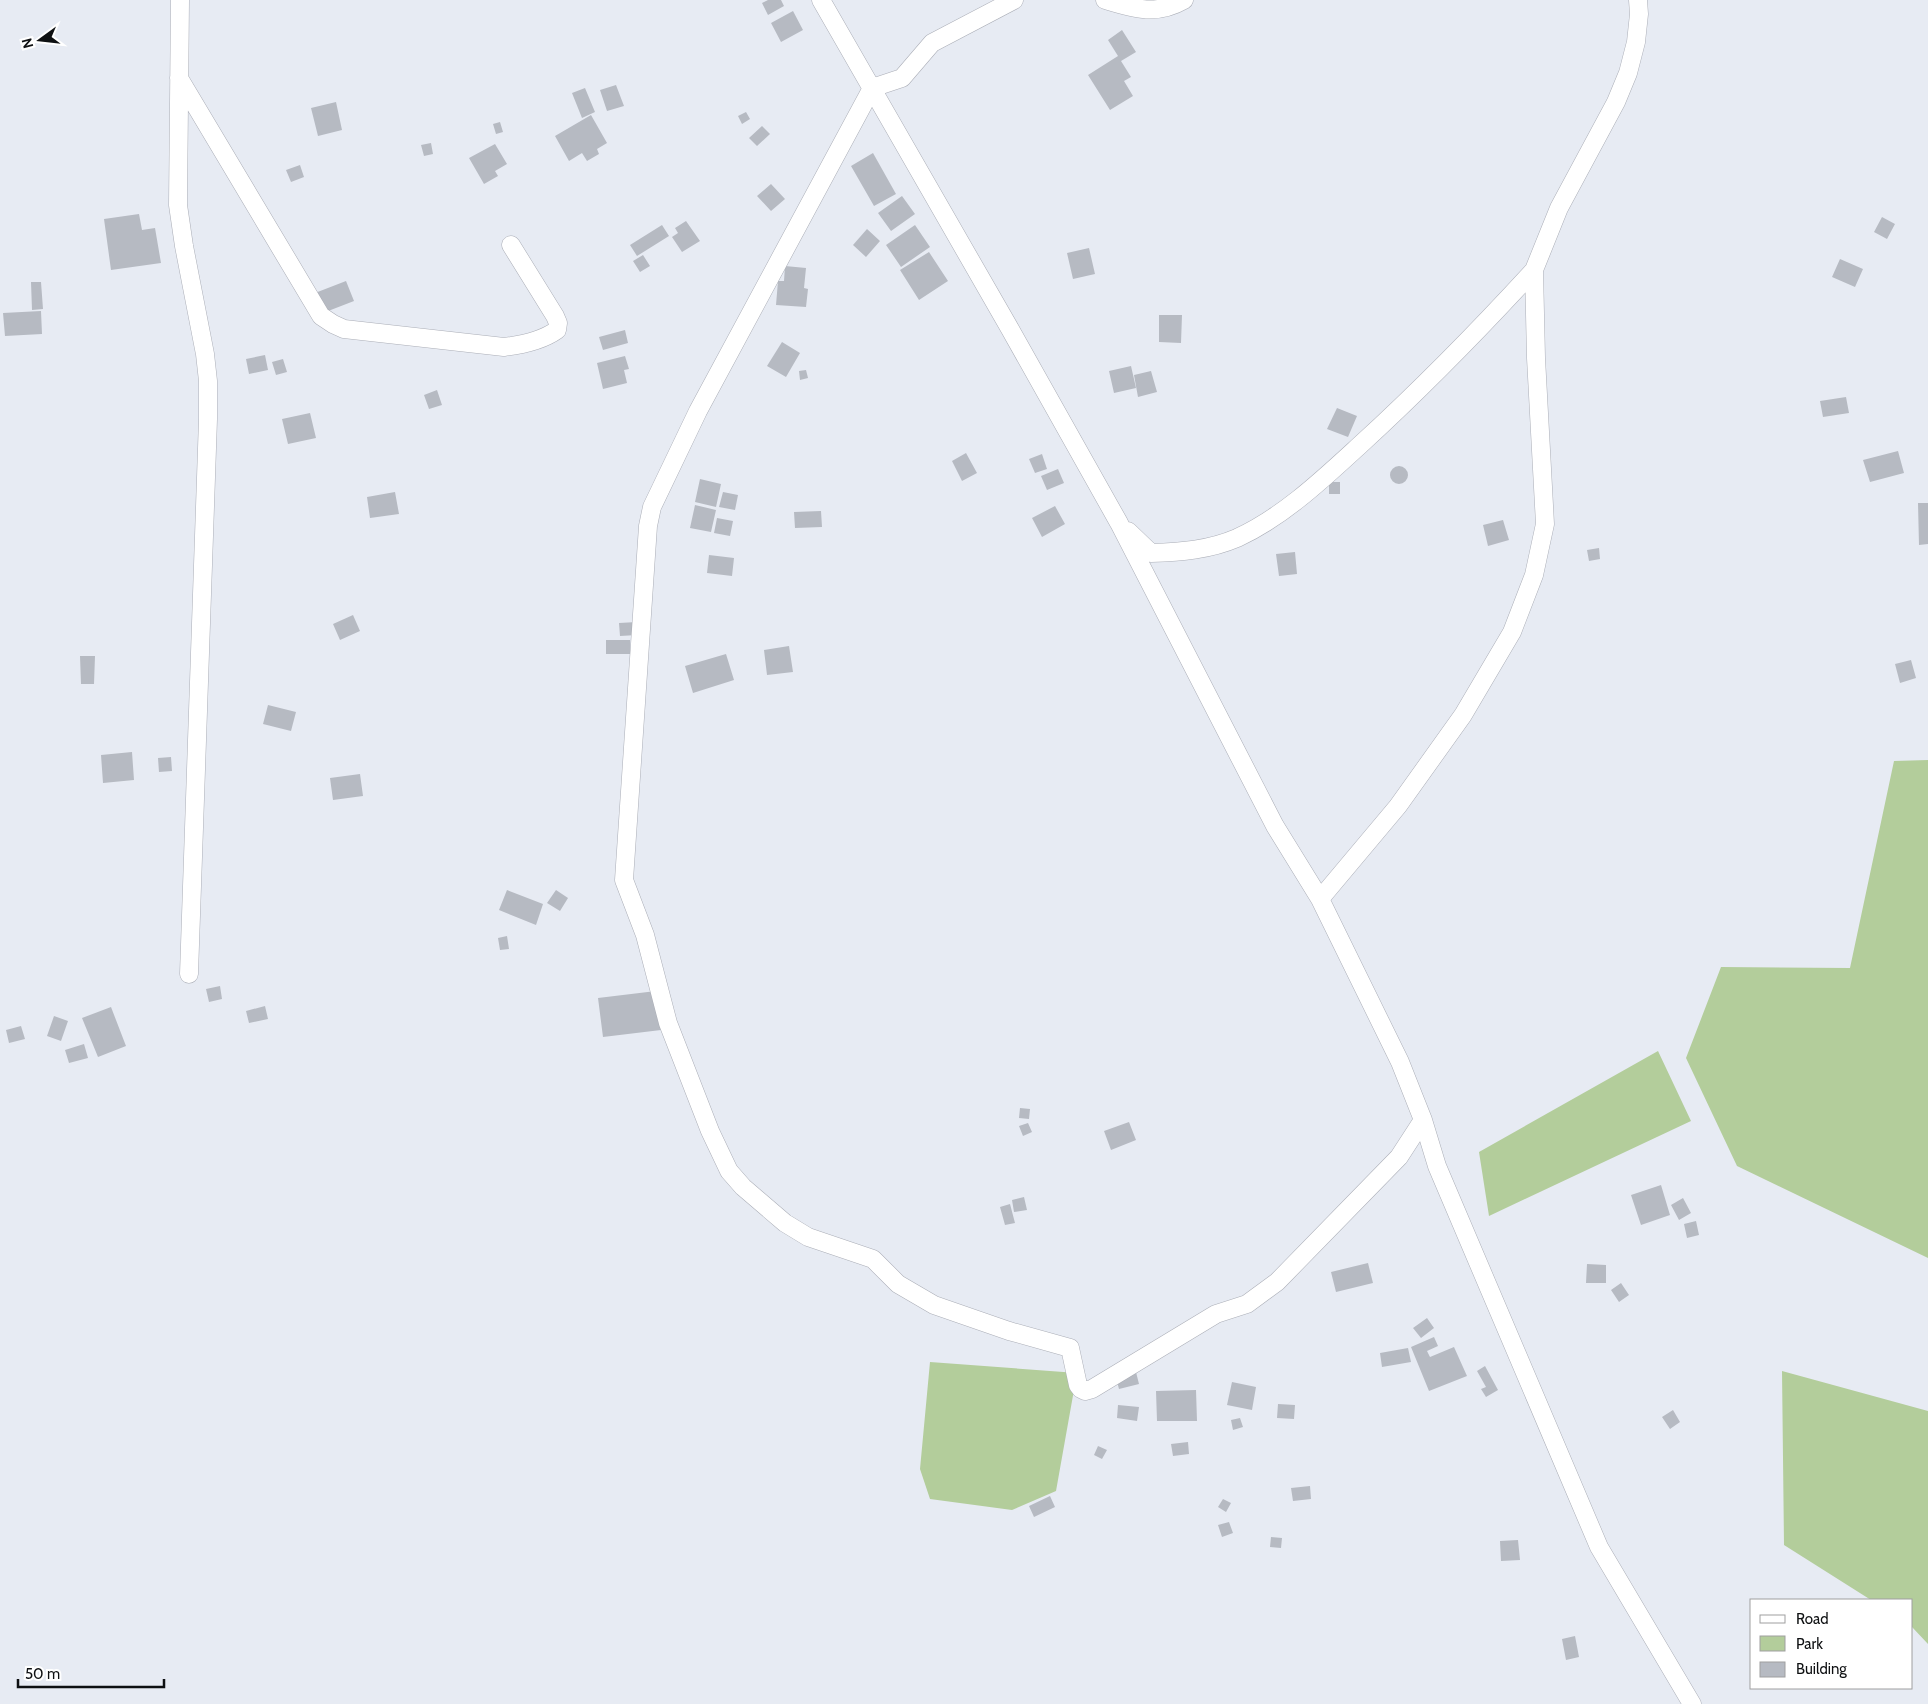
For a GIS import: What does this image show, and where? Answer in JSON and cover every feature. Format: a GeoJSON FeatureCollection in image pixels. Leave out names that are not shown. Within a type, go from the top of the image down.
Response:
{"type":"FeatureCollection","features":[{"type":"Feature","properties":{"kind":"street"},"geometry":{"type":"LineString","coordinates":[[180,0],[178,205],[208,381],[189,974]]}},
{"type":"Feature","properties":{"kind":"street"},"geometry":{"type":"LineString","coordinates":[[821,0],[1119,523],[1276,826],[1320,899],[1400,1062],[1423,1120],[1438,1166],[1599,1547],[1692,1704]]}},
{"type":"Feature","properties":{"kind":"street"},"geometry":{"type":"LineString","coordinates":[[1014,0],[932,43],[902,78],[872,88],[698,411],[652,507],[648,526],[624,880],[645,935],[668,1023],[710,1131],[729,1171],[743,1188],[785,1224],[808,1237],[873,1259],[898,1284],[934,1305],[1009,1331],[1070,1348],[1078,1385],[1085,1391],[1092,1389],[1216,1314],[1248,1304],[1277,1282],[1399,1156],[1423,1120]]}},
{"type":"Feature","properties":{"kind":"street"},"geometry":{"type":"LineString","coordinates":[[1105,0],[1135,9],[1154,10],[1171,8],[1184,0]]}},
{"type":"Feature","properties":{"kind":"street"},"geometry":{"type":"LineString","coordinates":[[1119,523],[1151,553],[1209,548],[1237,538],[1271,519],[1328,475],[1385,422],[1499,308],[1534,270],[1559,208],[1616,102],[1628,73],[1636,42],[1639,14],[1638,0]]}},
{"type":"Feature","properties":{"kind":"street"},"geometry":{"type":"LineString","coordinates":[[179,78],[321,316],[333,324],[344,329],[504,347],[514,346],[550,335],[557,330],[558,323],[555,316],[511,245]]}},
{"type":"Feature","properties":{"kind":"street"},"geometry":{"type":"LineString","coordinates":[[1320,899],[1398,806],[1463,715],[1512,632],[1534,575],[1545,524],[1536,358],[1534,270]]}},
{"type":"Feature","properties":{"kind":"green space"},"geometry":{"type":"Polygon","coordinates":[[[1928,760],[1928,1258],[1737,1166],[1686,1058],[1721,967],[1850,968],[1894,761],[1928,760]]]}},
{"type":"Feature","properties":{"kind":"green space"},"geometry":{"type":"Polygon","coordinates":[[[1658,1051],[1691,1121],[1489,1216],[1479,1152],[1658,1051]]]}},
{"type":"Feature","properties":{"kind":"green space"},"geometry":{"type":"Polygon","coordinates":[[[930,1362],[1077,1373],[1056,1491],[1012,1510],[930,1499],[920,1469],[930,1362]]]}},
{"type":"Feature","properties":{"kind":"green space"},"geometry":{"type":"Polygon","coordinates":[[[1782,1371],[1928,1411],[1928,1644],[1913,1628],[1913,1599],[1869,1599],[1784,1545],[1782,1371]]]}},
{"type":"Feature","properties":{"kind":"building"},"geometry":{"type":"Polygon","coordinates":[[[768,0],[781,0],[784,6],[768,15],[762,3],[768,0]]]}},
{"type":"Feature","properties":{"kind":"building"},"geometry":{"type":"Polygon","coordinates":[[[793,11],[803,30],[781,42],[771,23],[793,11]]]}},
{"type":"Feature","properties":{"kind":"building"},"geometry":{"type":"Polygon","coordinates":[[[1122,30],[1136,52],[1121,61],[1131,77],[1124,81],[1133,96],[1110,110],[1088,75],[1118,56],[1108,40],[1122,30]]]}},
{"type":"Feature","properties":{"kind":"building"},"geometry":{"type":"Polygon","coordinates":[[[616,85],[624,106],[607,111],[600,90],[616,85]]]}},
{"type":"Feature","properties":{"kind":"building"},"geometry":{"type":"Polygon","coordinates":[[[585,88],[595,112],[582,118],[572,93],[585,88]]]}},
{"type":"Feature","properties":{"kind":"building"},"geometry":{"type":"Polygon","coordinates":[[[336,102],[342,130],[318,136],[311,108],[336,102]]]}},
{"type":"Feature","properties":{"kind":"building"},"geometry":{"type":"Polygon","coordinates":[[[746,112],[750,119],[742,124],[738,116],[746,112]]]}},
{"type":"Feature","properties":{"kind":"building"},"geometry":{"type":"Polygon","coordinates":[[[591,115],[607,143],[597,149],[599,154],[587,161],[582,153],[569,161],[555,136],[591,115]]]}},
{"type":"Feature","properties":{"kind":"building"},"geometry":{"type":"Polygon","coordinates":[[[500,122],[503,132],[496,134],[493,124],[500,122]]]}},
{"type":"Feature","properties":{"kind":"building"},"geometry":{"type":"Polygon","coordinates":[[[762,126],[770,134],[757,146],[749,138],[762,126]]]}},
{"type":"Feature","properties":{"kind":"building"},"geometry":{"type":"Polygon","coordinates":[[[431,143],[433,154],[424,156],[421,145],[431,143]]]}},
{"type":"Feature","properties":{"kind":"building"},"geometry":{"type":"Polygon","coordinates":[[[495,144],[507,164],[495,171],[498,176],[484,184],[469,158],[495,144]]]}},
{"type":"Feature","properties":{"kind":"building"},"geometry":{"type":"Polygon","coordinates":[[[873,153],[896,194],[874,206],[851,166],[873,153]]]}},
{"type":"Feature","properties":{"kind":"building"},"geometry":{"type":"Polygon","coordinates":[[[300,165],[304,177],[291,182],[286,170],[300,165]]]}},
{"type":"Feature","properties":{"kind":"building"},"geometry":{"type":"Polygon","coordinates":[[[771,184],[785,199],[771,211],[757,196],[771,184]]]}},
{"type":"Feature","properties":{"kind":"building"},"geometry":{"type":"Polygon","coordinates":[[[902,196],[915,214],[891,231],[878,213],[902,196]]]}},
{"type":"Feature","properties":{"kind":"building"},"geometry":{"type":"Polygon","coordinates":[[[139,214],[142,230],[155,228],[161,263],[111,270],[104,219],[139,214]]]}},
{"type":"Feature","properties":{"kind":"building"},"geometry":{"type":"Polygon","coordinates":[[[1882,217],[1895,224],[1887,239],[1874,232],[1882,217]]]}},
{"type":"Feature","properties":{"kind":"building"},"geometry":{"type":"Polygon","coordinates":[[[686,221],[700,241],[682,252],[672,237],[678,233],[675,228],[686,221]]]}},
{"type":"Feature","properties":{"kind":"building"},"geometry":{"type":"Polygon","coordinates":[[[662,225],[669,236],[637,256],[630,245],[662,225]]]}},
{"type":"Feature","properties":{"kind":"building"},"geometry":{"type":"Polygon","coordinates":[[[915,225],[930,247],[901,267],[886,245],[915,225]]]}},
{"type":"Feature","properties":{"kind":"building"},"geometry":{"type":"Polygon","coordinates":[[[867,229],[880,241],[866,257],[853,245],[867,229]]]}},
{"type":"Feature","properties":{"kind":"building"},"geometry":{"type":"Polygon","coordinates":[[[1089,248],[1095,274],[1073,279],[1067,253],[1089,248]]]}},
{"type":"Feature","properties":{"kind":"building"},"geometry":{"type":"Polygon","coordinates":[[[929,252],[948,281],[919,300],[900,270],[929,252]]]}},
{"type":"Feature","properties":{"kind":"building"},"geometry":{"type":"Polygon","coordinates":[[[643,255],[650,266],[640,272],[633,261],[643,255]]]}},
{"type":"Feature","properties":{"kind":"building"},"geometry":{"type":"Polygon","coordinates":[[[1840,259],[1863,269],[1855,287],[1832,277],[1840,259]]]}},
{"type":"Feature","properties":{"kind":"building"},"geometry":{"type":"Polygon","coordinates":[[[785,266],[806,268],[804,288],[808,289],[806,307],[776,305],[778,281],[784,281],[785,266]]]}},
{"type":"Feature","properties":{"kind":"building"},"geometry":{"type":"Polygon","coordinates":[[[346,281],[354,301],[323,313],[315,293],[346,281]]]}},
{"type":"Feature","properties":{"kind":"building"},"geometry":{"type":"Polygon","coordinates":[[[31,282],[41,282],[43,309],[32,310],[31,282]]]}},
{"type":"Feature","properties":{"kind":"building"},"geometry":{"type":"Polygon","coordinates":[[[41,311],[42,334],[5,336],[3,313],[41,311]]]}},
{"type":"Feature","properties":{"kind":"building"},"geometry":{"type":"Polygon","coordinates":[[[1159,315],[1182,315],[1181,343],[1159,342],[1159,315]]]}},
{"type":"Feature","properties":{"kind":"building"},"geometry":{"type":"Polygon","coordinates":[[[625,330],[628,343],[603,350],[599,337],[625,330]]]}},
{"type":"Feature","properties":{"kind":"building"},"geometry":{"type":"Polygon","coordinates":[[[782,342],[800,353],[786,377],[767,366],[782,342]]]}},
{"type":"Feature","properties":{"kind":"building"},"geometry":{"type":"Polygon","coordinates":[[[265,355],[268,370],[249,374],[246,359],[265,355]]]}},
{"type":"Feature","properties":{"kind":"building"},"geometry":{"type":"Polygon","coordinates":[[[625,356],[629,369],[624,370],[627,383],[603,389],[597,363],[625,356]]]}},
{"type":"Feature","properties":{"kind":"building"},"geometry":{"type":"Polygon","coordinates":[[[283,359],[287,372],[276,375],[272,362],[283,359]]]}},
{"type":"Feature","properties":{"kind":"building"},"geometry":{"type":"Polygon","coordinates":[[[1131,366],[1136,388],[1114,393],[1109,371],[1131,366]]]}},
{"type":"Feature","properties":{"kind":"building"},"geometry":{"type":"Polygon","coordinates":[[[806,370],[808,378],[800,380],[799,371],[806,370]]]}},
{"type":"Feature","properties":{"kind":"building"},"geometry":{"type":"Polygon","coordinates":[[[1151,371],[1157,392],[1138,397],[1134,375],[1151,371]]]}},
{"type":"Feature","properties":{"kind":"building"},"geometry":{"type":"Polygon","coordinates":[[[437,390],[442,405],[429,409],[424,395],[437,390]]]}},
{"type":"Feature","properties":{"kind":"building"},"geometry":{"type":"Polygon","coordinates":[[[1846,397],[1849,413],[1823,417],[1820,401],[1846,397]]]}},
{"type":"Feature","properties":{"kind":"building"},"geometry":{"type":"Polygon","coordinates":[[[1337,408],[1357,416],[1348,437],[1327,429],[1337,408]]]}},
{"type":"Feature","properties":{"kind":"building"},"geometry":{"type":"Polygon","coordinates":[[[310,413],[316,438],[288,444],[282,419],[310,413]]]}},
{"type":"Feature","properties":{"kind":"building"},"geometry":{"type":"Polygon","coordinates":[[[1898,451],[1904,473],[1870,482],[1863,460],[1898,451]]]}},
{"type":"Feature","properties":{"kind":"building"},"geometry":{"type":"Polygon","coordinates":[[[966,453],[977,473],[962,481],[952,461],[966,453]]]}},
{"type":"Feature","properties":{"kind":"building"},"geometry":{"type":"Polygon","coordinates":[[[1042,454],[1047,469],[1035,473],[1029,459],[1042,454]]]}},
{"type":"Feature","properties":{"kind":"building"},"geometry":{"type":"Polygon","coordinates":[[[1399,466],[1405,469],[1408,475],[1405,481],[1399,484],[1393,481],[1390,475],[1393,469],[1399,466]]]}},
{"type":"Feature","properties":{"kind":"building"},"geometry":{"type":"Polygon","coordinates":[[[1058,469],[1064,483],[1047,490],[1041,476],[1058,469]]]}},
{"type":"Feature","properties":{"kind":"building"},"geometry":{"type":"Polygon","coordinates":[[[700,479],[721,484],[716,507],[695,502],[700,479]]]}},
{"type":"Feature","properties":{"kind":"building"},"geometry":{"type":"Polygon","coordinates":[[[1329,482],[1340,482],[1340,494],[1329,494],[1329,482]]]}},
{"type":"Feature","properties":{"kind":"building"},"geometry":{"type":"Polygon","coordinates":[[[395,492],[399,514],[370,518],[367,497],[395,492]]]}},
{"type":"Feature","properties":{"kind":"building"},"geometry":{"type":"Polygon","coordinates":[[[723,492],[738,495],[735,510],[719,507],[723,492]]]}},
{"type":"Feature","properties":{"kind":"building"},"geometry":{"type":"Polygon","coordinates":[[[1918,503],[1928,503],[1928,544],[1919,545],[1918,503]]]}},
{"type":"Feature","properties":{"kind":"building"},"geometry":{"type":"Polygon","coordinates":[[[695,505],[716,510],[711,532],[690,528],[695,505]]]}},
{"type":"Feature","properties":{"kind":"building"},"geometry":{"type":"Polygon","coordinates":[[[1055,506],[1065,524],[1042,537],[1032,518],[1055,506]]]}},
{"type":"Feature","properties":{"kind":"building"},"geometry":{"type":"Polygon","coordinates":[[[821,511],[822,527],[795,528],[794,512],[821,511]]]}},
{"type":"Feature","properties":{"kind":"building"},"geometry":{"type":"Polygon","coordinates":[[[717,518],[733,521],[730,536],[714,533],[717,518]]]}},
{"type":"Feature","properties":{"kind":"building"},"geometry":{"type":"Polygon","coordinates":[[[1503,520],[1509,540],[1488,546],[1483,525],[1503,520]]]}},
{"type":"Feature","properties":{"kind":"building"},"geometry":{"type":"Polygon","coordinates":[[[1599,548],[1600,559],[1589,561],[1587,550],[1599,548]]]}},
{"type":"Feature","properties":{"kind":"building"},"geometry":{"type":"Polygon","coordinates":[[[1295,552],[1297,574],[1279,576],[1276,554],[1295,552]]]}},
{"type":"Feature","properties":{"kind":"building"},"geometry":{"type":"Polygon","coordinates":[[[709,555],[734,558],[732,576],[707,573],[709,555]]]}},
{"type":"Feature","properties":{"kind":"building"},"geometry":{"type":"Polygon","coordinates":[[[353,615],[360,631],[340,640],[333,624],[353,615]]]}},
{"type":"Feature","properties":{"kind":"building"},"geometry":{"type":"Polygon","coordinates":[[[637,622],[637,635],[620,636],[619,623],[637,622]]]}},
{"type":"Feature","properties":{"kind":"building"},"geometry":{"type":"Polygon","coordinates":[[[606,640],[630,640],[630,654],[606,654],[606,640]]]}},
{"type":"Feature","properties":{"kind":"building"},"geometry":{"type":"Polygon","coordinates":[[[789,646],[793,672],[767,675],[764,650],[789,646]]]}},
{"type":"Feature","properties":{"kind":"building"},"geometry":{"type":"Polygon","coordinates":[[[726,654],[734,680],[693,693],[685,666],[726,654]]]}},
{"type":"Feature","properties":{"kind":"building"},"geometry":{"type":"Polygon","coordinates":[[[80,656],[95,656],[94,684],[81,684],[80,656]]]}},
{"type":"Feature","properties":{"kind":"building"},"geometry":{"type":"Polygon","coordinates":[[[1911,660],[1916,678],[1900,683],[1895,664],[1911,660]]]}},
{"type":"Feature","properties":{"kind":"building"},"geometry":{"type":"Polygon","coordinates":[[[268,705],[296,712],[291,731],[263,724],[268,705]]]}},
{"type":"Feature","properties":{"kind":"building"},"geometry":{"type":"Polygon","coordinates":[[[132,752],[134,780],[103,783],[101,755],[132,752]]]}},
{"type":"Feature","properties":{"kind":"building"},"geometry":{"type":"Polygon","coordinates":[[[171,757],[172,771],[159,772],[158,758],[171,757]]]}},
{"type":"Feature","properties":{"kind":"building"},"geometry":{"type":"Polygon","coordinates":[[[360,774],[363,796],[333,800],[330,778],[360,774]]]}},
{"type":"Feature","properties":{"kind":"building"},"geometry":{"type":"Polygon","coordinates":[[[507,890],[543,904],[536,925],[499,910],[507,890]]]}},
{"type":"Feature","properties":{"kind":"building"},"geometry":{"type":"Polygon","coordinates":[[[556,890],[568,898],[560,911],[547,903],[556,890]]]}},
{"type":"Feature","properties":{"kind":"building"},"geometry":{"type":"Polygon","coordinates":[[[507,936],[509,949],[500,950],[498,938],[507,936]]]}},
{"type":"Feature","properties":{"kind":"building"},"geometry":{"type":"Polygon","coordinates":[[[220,986],[222,999],[209,1002],[206,989],[220,986]]]}},
{"type":"Feature","properties":{"kind":"building"},"geometry":{"type":"Polygon","coordinates":[[[656,991],[661,1030],[603,1037],[598,998],[656,991]]]}},
{"type":"Feature","properties":{"kind":"building"},"geometry":{"type":"Polygon","coordinates":[[[265,1006],[268,1019],[249,1023],[246,1011],[265,1006]]]}},
{"type":"Feature","properties":{"kind":"building"},"geometry":{"type":"Polygon","coordinates":[[[111,1007],[126,1046],[98,1057],[82,1018],[111,1007]]]}},
{"type":"Feature","properties":{"kind":"building"},"geometry":{"type":"Polygon","coordinates":[[[54,1016],[68,1021],[61,1041],[47,1036],[54,1016]]]}},
{"type":"Feature","properties":{"kind":"building"},"geometry":{"type":"Polygon","coordinates":[[[21,1026],[25,1039],[9,1043],[6,1030],[21,1026]]]}},
{"type":"Feature","properties":{"kind":"building"},"geometry":{"type":"Polygon","coordinates":[[[84,1044],[88,1058],[69,1063],[65,1050],[84,1044]]]}},
{"type":"Feature","properties":{"kind":"building"},"geometry":{"type":"Polygon","coordinates":[[[1020,1108],[1030,1109],[1029,1119],[1019,1118],[1020,1108]]]}},
{"type":"Feature","properties":{"kind":"building"},"geometry":{"type":"Polygon","coordinates":[[[1129,1122],[1136,1140],[1111,1150],[1104,1131],[1129,1122]]]}},
{"type":"Feature","properties":{"kind":"building"},"geometry":{"type":"Polygon","coordinates":[[[1028,1123],[1032,1132],[1023,1136],[1019,1126],[1028,1123]]]}},
{"type":"Feature","properties":{"kind":"building"},"geometry":{"type":"Polygon","coordinates":[[[1661,1185],[1670,1215],[1641,1225],[1631,1195],[1661,1185]]]}},
{"type":"Feature","properties":{"kind":"building"},"geometry":{"type":"Polygon","coordinates":[[[1024,1197],[1027,1210],[1014,1212],[1012,1200],[1024,1197]]]}},
{"type":"Feature","properties":{"kind":"building"},"geometry":{"type":"Polygon","coordinates":[[[1683,1198],[1691,1213],[1679,1220],[1671,1205],[1683,1198]]]}},
{"type":"Feature","properties":{"kind":"building"},"geometry":{"type":"Polygon","coordinates":[[[1010,1204],[1015,1223],[1005,1225],[1000,1207],[1010,1204]]]}},
{"type":"Feature","properties":{"kind":"building"},"geometry":{"type":"Polygon","coordinates":[[[1696,1221],[1699,1235],[1687,1238],[1684,1224],[1696,1221]]]}},
{"type":"Feature","properties":{"kind":"building"},"geometry":{"type":"Polygon","coordinates":[[[1368,1263],[1373,1283],[1336,1292],[1331,1272],[1368,1263]]]}},
{"type":"Feature","properties":{"kind":"building"},"geometry":{"type":"Polygon","coordinates":[[[1587,1264],[1606,1265],[1606,1283],[1586,1283],[1587,1264]]]}},
{"type":"Feature","properties":{"kind":"building"},"geometry":{"type":"Polygon","coordinates":[[[1621,1283],[1629,1295],[1619,1302],[1611,1290],[1621,1283]]]}},
{"type":"Feature","properties":{"kind":"building"},"geometry":{"type":"Polygon","coordinates":[[[1427,1318],[1434,1328],[1421,1338],[1413,1328],[1427,1318]]]}},
{"type":"Feature","properties":{"kind":"building"},"geometry":{"type":"Polygon","coordinates":[[[1434,1337],[1438,1346],[1427,1351],[1430,1357],[1454,1347],[1467,1376],[1429,1391],[1411,1347],[1434,1337]]]}},
{"type":"Feature","properties":{"kind":"building"},"geometry":{"type":"Polygon","coordinates":[[[1408,1348],[1411,1362],[1382,1367],[1380,1353],[1408,1348]]]}},
{"type":"Feature","properties":{"kind":"building"},"geometry":{"type":"Polygon","coordinates":[[[1485,1366],[1498,1390],[1486,1397],[1481,1389],[1486,1387],[1477,1371],[1485,1366]]]}},
{"type":"Feature","properties":{"kind":"building"},"geometry":{"type":"Polygon","coordinates":[[[1136,1372],[1139,1384],[1119,1389],[1116,1378],[1136,1372]]]}},
{"type":"Feature","properties":{"kind":"building"},"geometry":{"type":"Polygon","coordinates":[[[1232,1382],[1256,1387],[1252,1410],[1227,1405],[1232,1382]]]}},
{"type":"Feature","properties":{"kind":"building"},"geometry":{"type":"Polygon","coordinates":[[[1196,1390],[1197,1421],[1157,1421],[1156,1391],[1196,1390]]]}},
{"type":"Feature","properties":{"kind":"building"},"geometry":{"type":"Polygon","coordinates":[[[1278,1404],[1295,1405],[1294,1419],[1277,1418],[1278,1404]]]}},
{"type":"Feature","properties":{"kind":"building"},"geometry":{"type":"Polygon","coordinates":[[[1118,1405],[1139,1407],[1137,1421],[1117,1418],[1118,1405]]]}},
{"type":"Feature","properties":{"kind":"building"},"geometry":{"type":"Polygon","coordinates":[[[1673,1410],[1680,1422],[1670,1429],[1662,1417],[1673,1410]]]}},
{"type":"Feature","properties":{"kind":"building"},"geometry":{"type":"Polygon","coordinates":[[[1240,1418],[1243,1427],[1233,1430],[1231,1420],[1240,1418]]]}},
{"type":"Feature","properties":{"kind":"building"},"geometry":{"type":"Polygon","coordinates":[[[1188,1442],[1189,1454],[1173,1456],[1171,1444],[1188,1442]]]}},
{"type":"Feature","properties":{"kind":"building"},"geometry":{"type":"Polygon","coordinates":[[[1098,1446],[1107,1450],[1102,1459],[1094,1455],[1098,1446]]]}},
{"type":"Feature","properties":{"kind":"building"},"geometry":{"type":"Polygon","coordinates":[[[1310,1486],[1311,1499],[1293,1501],[1291,1488],[1310,1486]]]}},
{"type":"Feature","properties":{"kind":"building"},"geometry":{"type":"Polygon","coordinates":[[[1050,1496],[1055,1507],[1034,1517],[1029,1506],[1050,1496]]]}},
{"type":"Feature","properties":{"kind":"building"},"geometry":{"type":"Polygon","coordinates":[[[1223,1499],[1231,1503],[1226,1512],[1218,1507],[1223,1499]]]}},
{"type":"Feature","properties":{"kind":"building"},"geometry":{"type":"Polygon","coordinates":[[[1229,1522],[1233,1533],[1222,1537],[1218,1525],[1229,1522]]]}},
{"type":"Feature","properties":{"kind":"building"},"geometry":{"type":"Polygon","coordinates":[[[1271,1537],[1282,1538],[1281,1548],[1270,1547],[1271,1537]]]}},
{"type":"Feature","properties":{"kind":"building"},"geometry":{"type":"Polygon","coordinates":[[[1518,1540],[1520,1560],[1501,1561],[1500,1541],[1518,1540]]]}},
{"type":"Feature","properties":{"kind":"building"},"geometry":{"type":"Polygon","coordinates":[[[1575,1636],[1579,1657],[1566,1660],[1562,1639],[1575,1636]]]}}]}
